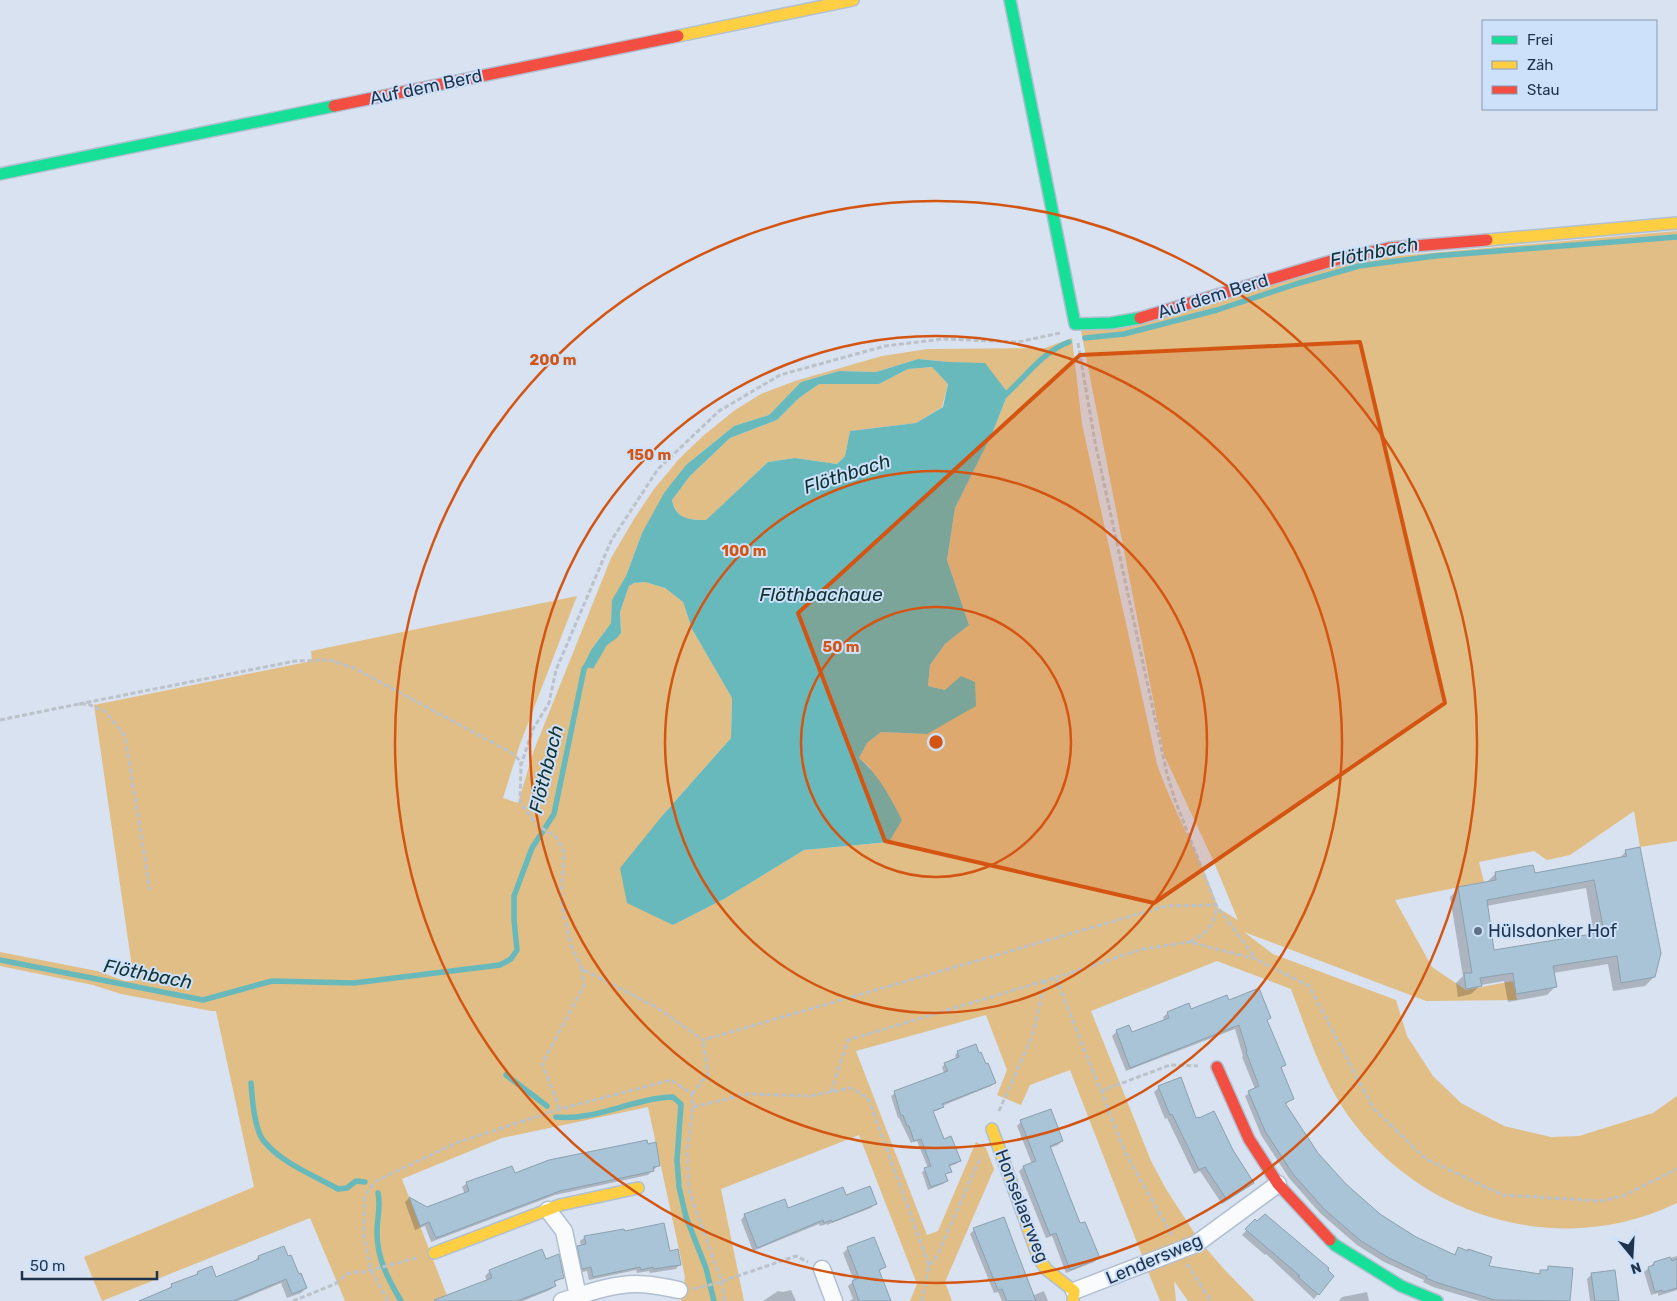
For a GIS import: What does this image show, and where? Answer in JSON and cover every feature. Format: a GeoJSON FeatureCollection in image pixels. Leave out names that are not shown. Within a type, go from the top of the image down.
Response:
{"type":"FeatureCollection","features":[{"type":"Feature","properties":{"kind":"street","name":"Auf dem Berd"},"geometry":{"type":"LineString","coordinates":[[0,174],[853,0]]}},
{"type":"Feature","properties":{"kind":"street","name":"Auf dem Berd"},"geometry":{"type":"LineString","coordinates":[[1010,0],[1075,324],[1111,323],[1144,317],[1331,260],[1389,248],[1677,223]]}},
{"type":"Feature","properties":{"kind":"street"},"geometry":{"type":"LineString","coordinates":[[1217,1067],[1249,1139],[1278,1184],[1335,1245],[1402,1294],[1437,1301]]}},
{"type":"Feature","properties":{"kind":"street","name":"Honselaerweg"},"geometry":{"type":"LineString","coordinates":[[992,1129],[1040,1262],[1073,1296]]}},
{"type":"Feature","properties":{"kind":"street","name":"Lendersweg"},"geometry":{"type":"LineString","coordinates":[[1073,1296],[1206,1238],[1278,1184]]}},
{"type":"Feature","properties":{"kind":"street"},"geometry":{"type":"LineString","coordinates":[[434,1253],[548,1210],[638,1188]]}},
{"type":"Feature","properties":{"kind":"street"},"geometry":{"type":"LineString","coordinates":[[548,1210],[564,1232],[578,1299]]}},
{"type":"Feature","properties":{"kind":"street"},"geometry":{"type":"LineString","coordinates":[[822,1269],[834,1301]]}},
{"type":"Feature","properties":{"kind":"street"},"geometry":{"type":"LineString","coordinates":[[562,1301],[578,1299],[633,1284],[679,1290]]}},
{"type":"Feature","properties":{"kind":"path"},"geometry":{"type":"LineString","coordinates":[[560,1109],[542,1064],[584,986],[582,969],[571,946],[562,902],[564,851],[556,837],[537,825],[520,802],[521,765],[534,728],[549,703],[556,670],[611,541],[658,469],[719,411],[780,375],[885,346],[943,339],[1018,342],[1062,333]]}},
{"type":"Feature","properties":{"kind":"path"},"geometry":{"type":"LineString","coordinates":[[1078,346],[1095,442],[1167,774],[1177,807],[1216,905],[1256,959]]}},
{"type":"Feature","properties":{"kind":"path"},"geometry":{"type":"LineString","coordinates":[[0,720],[295,661],[330,660],[354,668],[512,753],[521,765]]}},
{"type":"Feature","properties":{"kind":"path"},"geometry":{"type":"LineString","coordinates":[[79,704],[88,704],[106,712],[125,736],[150,890]]}},
{"type":"Feature","properties":{"kind":"path"},"geometry":{"type":"LineString","coordinates":[[831,1092],[848,1040],[1056,978],[1143,949],[1189,942],[1202,936],[1210,927],[1216,905]]}},
{"type":"Feature","properties":{"kind":"path"},"geometry":{"type":"LineString","coordinates":[[703,1040],[1166,906],[1216,905]]}},
{"type":"Feature","properties":{"kind":"path"},"geometry":{"type":"LineString","coordinates":[[1189,942],[1256,959],[1309,986],[1373,1108],[1426,1159],[1503,1195],[1602,1201],[1623,1196],[1677,1169]]}},
{"type":"Feature","properties":{"kind":"path"},"geometry":{"type":"LineString","coordinates":[[582,969],[656,1006],[703,1040],[708,1074],[692,1094],[693,1107],[687,1151],[689,1191],[722,1282],[725,1301]]}},
{"type":"Feature","properties":{"kind":"path"},"geometry":{"type":"LineString","coordinates":[[1056,978],[1125,1152],[1211,1301]]}},
{"type":"Feature","properties":{"kind":"path"},"geometry":{"type":"LineString","coordinates":[[992,1129],[1032,1034],[1045,981]]}},
{"type":"Feature","properties":{"kind":"path"},"geometry":{"type":"LineString","coordinates":[[1101,1091],[1170,1065],[1217,1067]]}},
{"type":"Feature","properties":{"kind":"path"},"geometry":{"type":"LineString","coordinates":[[388,1301],[371,1270],[364,1237],[365,1195],[376,1181],[456,1143],[560,1109],[671,1080],[692,1094]]}},
{"type":"Feature","properties":{"kind":"path"},"geometry":{"type":"LineString","coordinates":[[693,1107],[748,1094],[810,1096],[851,1088],[868,1098],[928,1265],[922,1301]]}},
{"type":"Feature","properties":{"kind":"path"},"geometry":{"type":"LineString","coordinates":[[928,1265],[936,1258],[981,1155]]}},
{"type":"Feature","properties":{"kind":"path"},"geometry":{"type":"LineString","coordinates":[[292,1301],[335,1284],[347,1274],[376,1269],[434,1253]]}},
{"type":"Feature","properties":{"kind":"path"},"geometry":{"type":"LineString","coordinates":[[702,1287],[722,1282],[796,1256],[822,1269]]}},
{"type":"Feature","properties":{"kind":"highlighted area"},"geometry":{"type":"Polygon","coordinates":[[[1360,342],[1445,703],[1154,903],[885,841],[798,613],[1080,355],[1360,342]]]}},
{"type":"Feature","properties":{"kind":"shaded area"},"geometry":{"type":"Polygon","coordinates":[[[1677,231],[1677,841],[1640,847],[1634,811],[1570,855],[1547,860],[1534,851],[1479,862],[1484,882],[1395,900],[1432,967],[1466,990],[1513,981],[1517,1000],[1426,1001],[1244,932],[1273,954],[1396,1000],[1407,1036],[1433,1076],[1461,1103],[1504,1126],[1551,1137],[1579,1136],[1653,1113],[1677,1096],[1677,1203],[1634,1219],[1591,1227],[1547,1228],[1503,1221],[1462,1207],[1423,1186],[1387,1159],[1356,1126],[1345,1111],[1326,1077],[1291,989],[1217,961],[1091,1011],[1151,1161],[1166,1189],[1197,1237],[1143,1258],[1070,1070],[1030,1085],[1021,1105],[997,1095],[1007,1070],[986,1015],[856,1051],[927,1235],[938,1231],[976,1142],[986,1148],[994,1169],[945,1282],[952,1301],[910,1301],[917,1284],[859,1135],[721,1189],[744,1301],[681,1301],[685,1277],[648,1107],[502,1138],[402,1179],[449,1301],[345,1301],[310,1218],[102,1301],[84,1257],[254,1187],[216,1011],[121,994],[93,985],[0,966],[0,952],[97,971],[125,981],[134,981],[94,705],[312,661],[311,651],[577,596],[520,744],[503,798],[518,803],[534,750],[611,558],[654,489],[679,459],[703,436],[735,410],[761,394],[795,381],[882,356],[928,349],[1045,348],[1072,338],[1082,424],[1157,764],[1171,801],[1204,871],[1218,908],[1238,920],[1213,860],[1164,755],[1081,331],[1353,260],[1677,231]],[[918,359],[876,372],[839,371],[801,382],[769,415],[734,426],[686,465],[665,493],[642,533],[626,576],[613,600],[611,623],[591,650],[604,646],[621,633],[620,612],[629,586],[634,583],[645,582],[665,588],[683,602],[692,629],[732,698],[731,738],[662,816],[673,925],[724,899],[804,850],[889,842],[870,767],[859,758],[867,743],[881,732],[927,734],[945,690],[928,686],[930,665],[945,644],[969,625],[947,560],[955,508],[992,434],[1008,393],[950,362],[918,359]]]}},
{"type":"Feature","properties":{"kind":"shaded area"},"geometry":{"type":"Polygon","coordinates":[[[932,367],[948,384],[942,407],[916,423],[850,431],[845,456],[837,464],[795,458],[768,462],[706,520],[694,520],[684,517],[680,515],[674,506],[672,500],[690,476],[730,438],[777,420],[799,398],[819,384],[879,384],[908,369],[932,367]]]}},
{"type":"Feature","properties":{"kind":"shaded area"},"geometry":{"type":"Polygon","coordinates":[[[1205,1247],[1255,1301],[1188,1301],[1174,1281],[1176,1301],[1160,1301],[1147,1269],[1205,1247]]]}},
{"type":"Feature","properties":{"kind":"water","name":"Flöthbachaue"},"geometry":{"type":"Polygon","coordinates":[[[918,359],[985,363],[1008,393],[992,434],[955,508],[947,560],[969,625],[945,644],[930,665],[928,686],[945,690],[961,676],[975,682],[976,706],[927,734],[881,732],[867,743],[859,758],[878,779],[902,820],[889,842],[804,850],[724,899],[673,925],[627,903],[620,868],[662,816],[731,738],[732,698],[692,629],[683,602],[665,588],[645,582],[634,583],[629,586],[620,612],[621,633],[607,645],[593,669],[584,665],[591,650],[611,623],[612,600],[626,576],[642,533],[664,493],[686,465],[734,426],[769,415],[801,382],[839,371],[876,372],[918,359]],[[932,367],[908,369],[879,384],[819,384],[799,398],[777,420],[730,438],[690,476],[672,500],[674,506],[680,515],[684,517],[694,520],[706,520],[768,462],[795,458],[837,464],[845,456],[850,431],[916,423],[943,407],[948,384],[932,367]]]}},
{"type":"Feature","properties":{"kind":"building"},"geometry":{"type":"Polygon","coordinates":[[[1640,847],[1661,953],[1655,977],[1621,983],[1617,956],[1553,966],[1557,987],[1516,994],[1513,973],[1480,978],[1482,986],[1466,989],[1464,973],[1472,973],[1458,887],[1496,880],[1495,872],[1533,865],[1535,873],[1627,856],[1625,850],[1640,847]],[[1594,880],[1487,900],[1494,950],[1604,932],[1594,880]]]}},
{"type":"Feature","properties":{"kind":"building"},"geometry":{"type":"Polygon","coordinates":[[[1259,988],[1271,1018],[1267,1020],[1286,1065],[1281,1067],[1294,1099],[1285,1103],[1318,1153],[1346,1184],[1380,1214],[1416,1237],[1455,1255],[1458,1247],[1468,1251],[1468,1249],[1492,1257],[1489,1266],[1540,1274],[1540,1270],[1548,1270],[1548,1266],[1573,1268],[1570,1301],[1495,1300],[1426,1278],[1427,1276],[1389,1258],[1361,1241],[1324,1209],[1293,1174],[1265,1131],[1248,1091],[1259,1086],[1246,1052],[1239,1025],[1130,1068],[1116,1030],[1129,1025],[1132,1032],[1169,1018],[1167,1012],[1189,1003],[1191,1009],[1227,995],[1229,1000],[1259,988]]]}},
{"type":"Feature","properties":{"kind":"building"},"geometry":{"type":"Polygon","coordinates":[[[976,1044],[979,1053],[981,1052],[986,1064],[988,1063],[996,1083],[942,1104],[944,1107],[933,1111],[944,1139],[951,1136],[961,1161],[949,1165],[952,1172],[945,1174],[948,1181],[931,1187],[924,1168],[931,1166],[921,1139],[914,1141],[909,1126],[907,1126],[903,1115],[901,1116],[894,1091],[948,1071],[944,1063],[959,1057],[957,1051],[976,1044]]]}},
{"type":"Feature","properties":{"kind":"building"},"geometry":{"type":"Polygon","coordinates":[[[1181,1077],[1196,1118],[1214,1111],[1233,1150],[1254,1183],[1227,1200],[1205,1167],[1199,1170],[1172,1114],[1170,1115],[1158,1086],[1181,1077]]]}},
{"type":"Feature","properties":{"kind":"building"},"geometry":{"type":"Polygon","coordinates":[[[1051,1109],[1063,1141],[1050,1146],[1080,1223],[1085,1222],[1100,1258],[1070,1270],[1056,1233],[1050,1235],[1023,1166],[1036,1161],[1020,1120],[1051,1109]]]}},
{"type":"Feature","properties":{"kind":"building"},"geometry":{"type":"Polygon","coordinates":[[[647,1140],[648,1144],[656,1142],[660,1166],[653,1167],[654,1171],[560,1191],[436,1238],[429,1222],[420,1226],[409,1197],[427,1207],[469,1191],[466,1182],[512,1166],[515,1173],[549,1160],[647,1140]]]}},
{"type":"Feature","properties":{"kind":"building"},"geometry":{"type":"Polygon","coordinates":[[[870,1186],[877,1204],[832,1222],[831,1220],[824,1223],[823,1220],[757,1248],[744,1214],[785,1199],[788,1208],[843,1187],[846,1195],[870,1186]]]}},
{"type":"Feature","properties":{"kind":"building"},"geometry":{"type":"Polygon","coordinates":[[[1265,1214],[1329,1268],[1328,1270],[1334,1276],[1319,1295],[1298,1277],[1300,1276],[1245,1229],[1255,1219],[1257,1221],[1265,1214]]]}},
{"type":"Feature","properties":{"kind":"building"},"geometry":{"type":"Polygon","coordinates":[[[1004,1217],[1036,1301],[1007,1301],[1002,1289],[998,1290],[973,1228],[1004,1217]]]}},
{"type":"Feature","properties":{"kind":"building"},"geometry":{"type":"Polygon","coordinates":[[[664,1223],[670,1251],[678,1249],[681,1265],[641,1270],[640,1267],[593,1277],[591,1267],[582,1269],[577,1246],[586,1244],[584,1236],[624,1229],[625,1231],[664,1223]]]}},
{"type":"Feature","properties":{"kind":"building"},"geometry":{"type":"Polygon","coordinates":[[[874,1237],[886,1267],[879,1270],[891,1301],[859,1301],[852,1281],[859,1278],[847,1247],[874,1237]]]}},
{"type":"Feature","properties":{"kind":"building"},"geometry":{"type":"Polygon","coordinates":[[[284,1246],[288,1256],[291,1255],[299,1274],[301,1273],[307,1288],[292,1294],[286,1279],[233,1301],[139,1301],[172,1287],[171,1284],[198,1274],[197,1272],[204,1269],[212,1266],[216,1277],[259,1259],[258,1256],[284,1246]]]}},
{"type":"Feature","properties":{"kind":"building"},"geometry":{"type":"Polygon","coordinates":[[[542,1249],[546,1259],[559,1254],[564,1278],[554,1281],[556,1286],[517,1301],[434,1300],[492,1278],[489,1270],[542,1249]]]}},
{"type":"Feature","properties":{"kind":"building"},"geometry":{"type":"Polygon","coordinates":[[[1670,1257],[1672,1261],[1677,1259],[1677,1288],[1655,1292],[1648,1267],[1654,1265],[1654,1262],[1670,1257]]]}},
{"type":"Feature","properties":{"kind":"building"},"geometry":{"type":"Polygon","coordinates":[[[1615,1270],[1619,1301],[1595,1301],[1591,1273],[1615,1270]]]}},
{"type":"Feature","properties":{"kind":"waterway","name":"Flöthbach"},"geometry":{"type":"LineString","coordinates":[[1085,338],[1124,334],[1217,310],[1359,266],[1435,256],[1677,237]]}},
{"type":"Feature","properties":{"kind":"waterway","name":"Flöthbach"},"geometry":{"type":"LineString","coordinates":[[1003,397],[1050,352],[1069,342]]}},
{"type":"Feature","properties":{"kind":"waterway","name":"Flöthbach"},"geometry":{"type":"LineString","coordinates":[[0,960],[203,1000],[272,981],[354,983],[500,965],[511,959],[517,950],[514,896],[532,848],[554,814],[584,669],[590,660]]}},
{"type":"Feature","properties":{"kind":"waterway"},"geometry":{"type":"LineString","coordinates":[[506,1075],[547,1106]]}},
{"type":"Feature","properties":{"kind":"waterway"},"geometry":{"type":"LineString","coordinates":[[251,1083],[254,1113],[258,1129],[263,1140],[270,1148],[288,1162],[338,1189],[347,1188],[356,1181],[365,1182]]}},
{"type":"Feature","properties":{"kind":"waterway"},"geometry":{"type":"LineString","coordinates":[[556,1117],[586,1116],[658,1098],[673,1097],[681,1104],[677,1160],[679,1187],[686,1217],[706,1268],[714,1301]]}},
{"type":"Feature","properties":{"kind":"waterway"},"geometry":{"type":"LineString","coordinates":[[378,1193],[377,1242],[381,1260],[401,1301]]}},
{"type":"Feature","properties":{"kind":"traffic: fast"},"geometry":{"type":"LineString","coordinates":[[1010,0],[1075,324],[1111,323],[1140,318]]}},
{"type":"Feature","properties":{"kind":"traffic: fast"},"geometry":{"type":"LineString","coordinates":[[0,174],[334,106]]}},
{"type":"Feature","properties":{"kind":"traffic: fast"},"geometry":{"type":"LineString","coordinates":[[1330,1240],[1401,1286],[1437,1301]]}},
{"type":"Feature","properties":{"kind":"traffic: slow"},"geometry":{"type":"LineString","coordinates":[[678,36],[853,0]]}},
{"type":"Feature","properties":{"kind":"traffic: slow"},"geometry":{"type":"LineString","coordinates":[[1487,240],[1677,223]]}},
{"type":"Feature","properties":{"kind":"traffic: slow"},"geometry":{"type":"LineString","coordinates":[[992,1129],[1039,1259],[1047,1270],[1074,1291],[1073,1301]]}},
{"type":"Feature","properties":{"kind":"traffic: slow"},"geometry":{"type":"LineString","coordinates":[[434,1253],[560,1205],[638,1188]]}},
{"type":"Feature","properties":{"kind":"traffic: jam"},"geometry":{"type":"LineString","coordinates":[[334,106],[678,36]]}},
{"type":"Feature","properties":{"kind":"traffic: jam"},"geometry":{"type":"LineString","coordinates":[[1140,318],[1331,261],[1389,248],[1487,240]]}},
{"type":"Feature","properties":{"kind":"traffic: jam"},"geometry":{"type":"LineString","coordinates":[[1217,1067],[1249,1139],[1278,1184],[1330,1240]]}},
{"type":"Feature","properties":{"kind":"place","name":"Hülsdonker Hof"},"geometry":{"type":"Point","coordinates":[1478,931]}}]}
